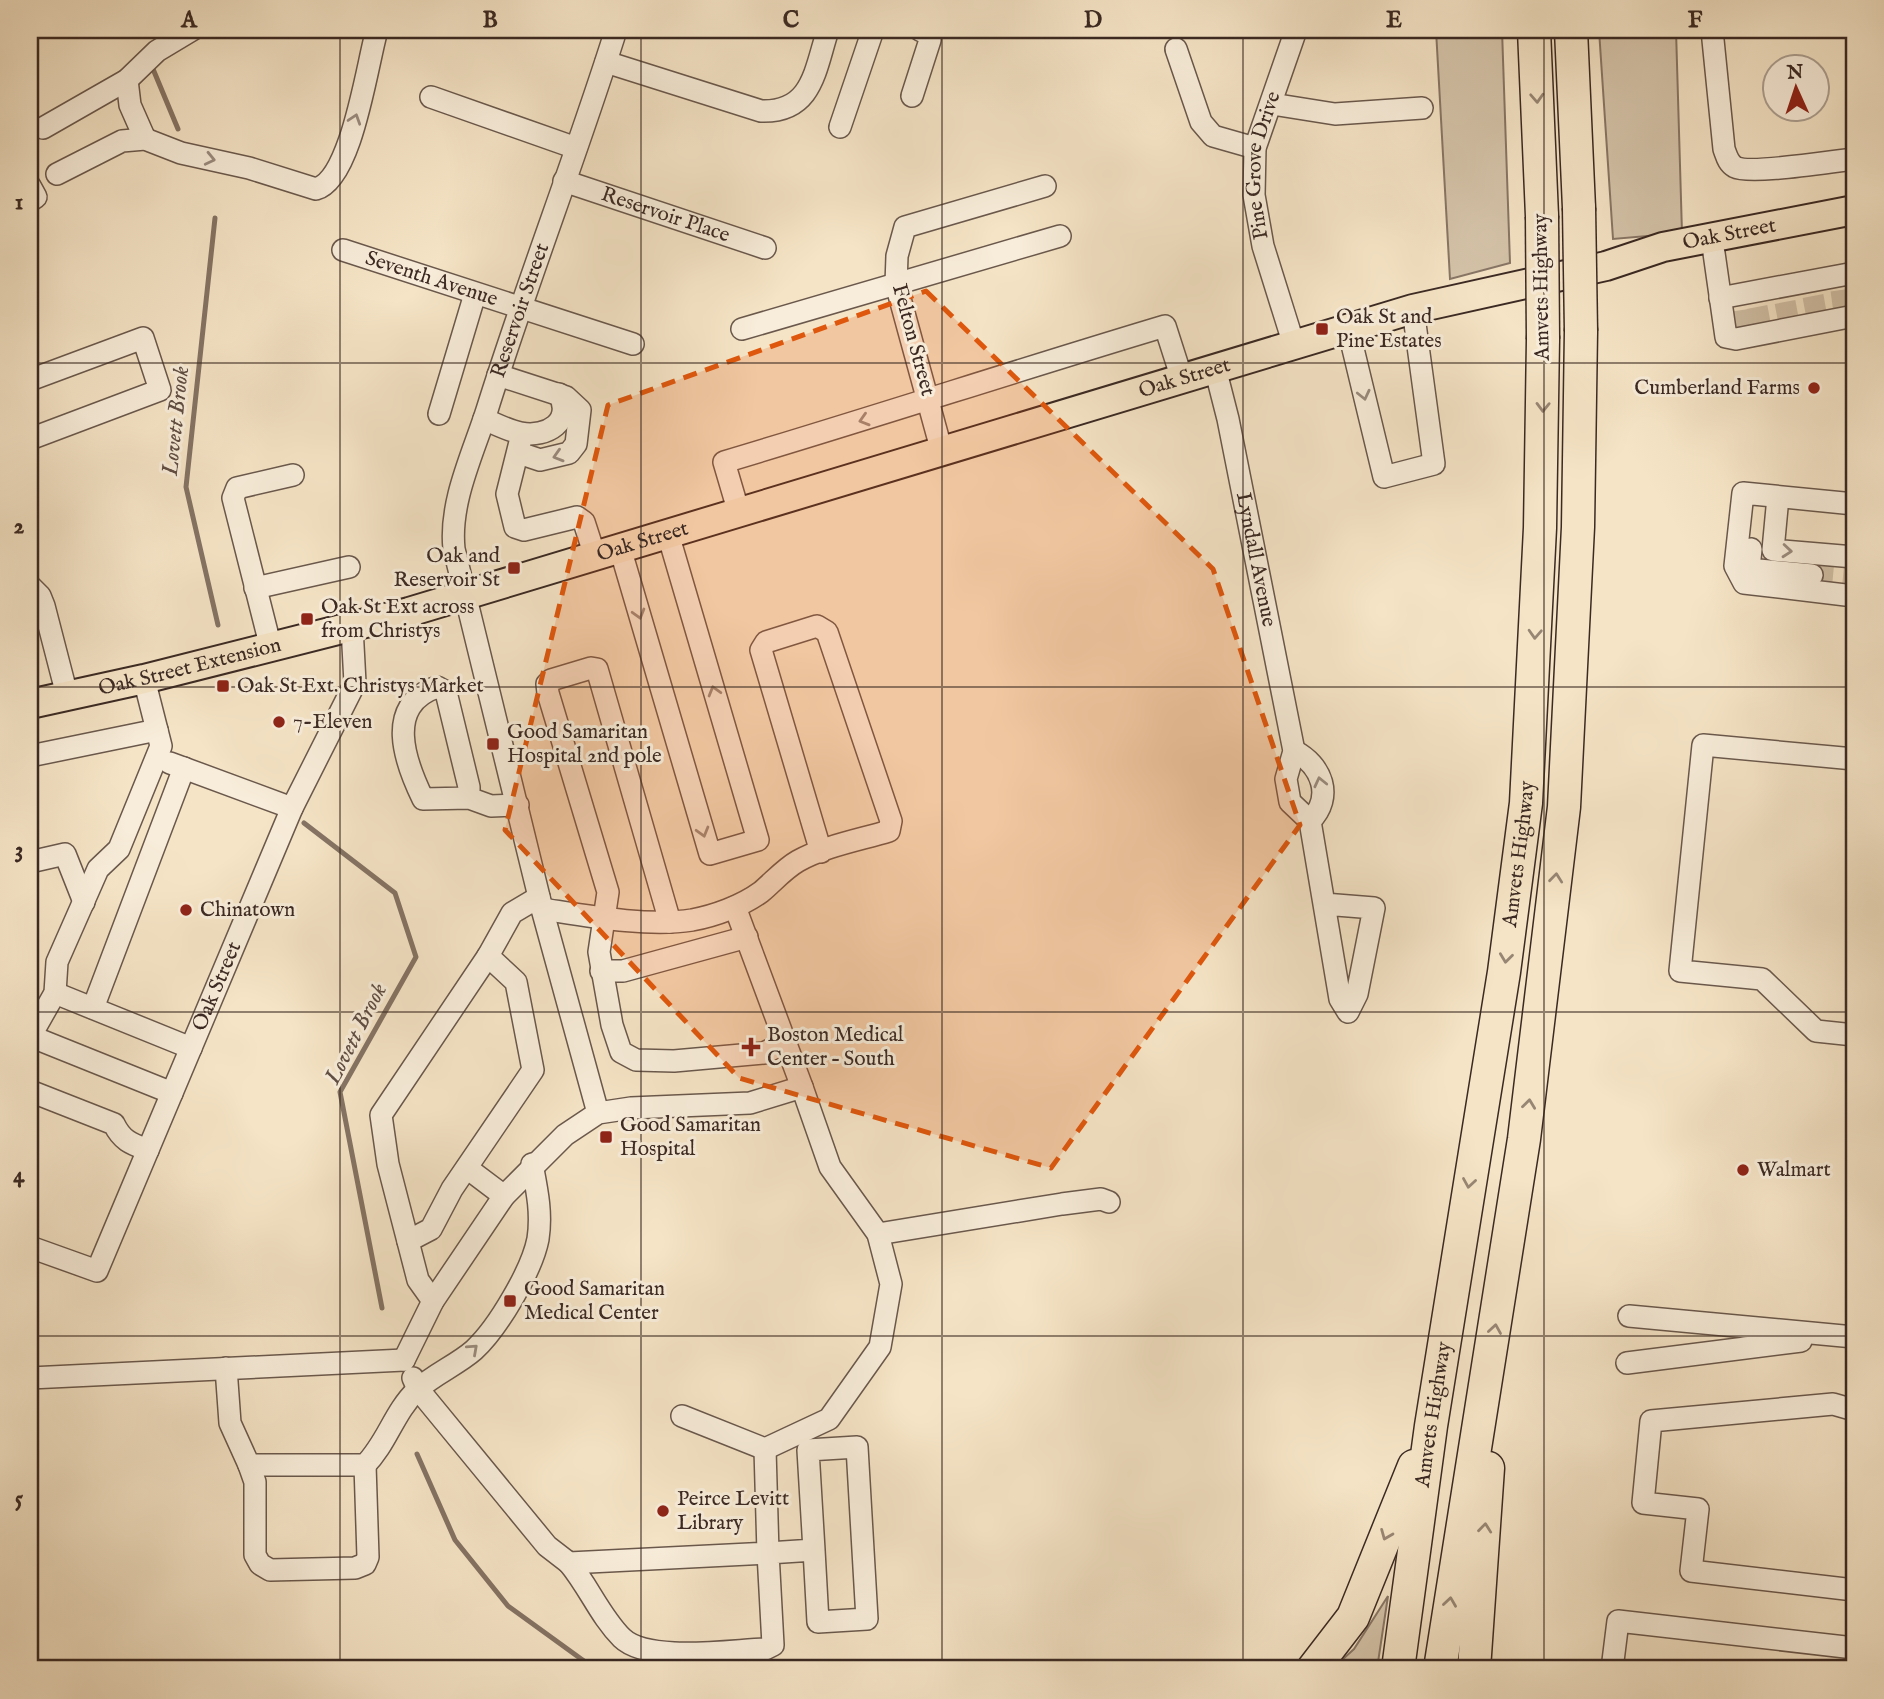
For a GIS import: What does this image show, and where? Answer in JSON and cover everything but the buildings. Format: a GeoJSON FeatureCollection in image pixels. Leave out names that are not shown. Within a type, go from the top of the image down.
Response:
{"type":"FeatureCollection","features":[{"type":"Feature","properties":{"kind":"highway","name":"Amvets Highway"},"geometry":{"type":"LineString","coordinates":[[1398,1669],[1431,1426],[1504,972],[1526,803],[1540,528],[1544,339],[1534,30]]}},
{"type":"Feature","properties":{"kind":"highway","name":"Amvets Highway"},"geometry":{"type":"LineString","coordinates":[[1440,1669],[1457,1548],[1489,1368],[1524,1139],[1564,807],[1578,527],[1581,331],[1571,30]]}},
{"type":"Feature","properties":{"kind":"highway"},"geometry":{"type":"LineString","coordinates":[[1474,1669],[1487,1502],[1489,1368]]}},
{"type":"Feature","properties":{"kind":"highway"},"geometry":{"type":"LineString","coordinates":[[1313,1669],[1353,1617],[1431,1426]]}},
{"type":"Feature","properties":{"kind":"main road","name":"Oak Street"},"geometry":{"type":"LineString","coordinates":[[352,627],[1413,309],[1606,266],[1663,247],[1854,210]]}},
{"type":"Feature","properties":{"kind":"main road","name":"Oak Street"},"geometry":{"type":"LineString","coordinates":[[1606,266],[1663,262],[1854,227]]}},
{"type":"Feature","properties":{"kind":"main road","name":"Oak Street Extension"},"geometry":{"type":"LineString","coordinates":[[30,704],[144,679],[352,627]]}},
{"type":"Feature","properties":{"kind":"street"},"geometry":{"type":"LineString","coordinates":[[43,128],[127,80],[157,51],[192,30]]}},
{"type":"Feature","properties":{"kind":"street"},"geometry":{"type":"LineString","coordinates":[[57,174],[122,141],[145,139],[181,153],[249,168],[316,189],[324,187],[339,168],[364,90],[365,70],[377,30]]}},
{"type":"Feature","properties":{"kind":"street","name":"Reservoir Street"},"geometry":{"type":"LineString","coordinates":[[598,1113],[541,903],[454,549],[452,528],[457,504],[498,375],[616,30]]}},
{"type":"Feature","properties":{"kind":"street"},"geometry":{"type":"LineString","coordinates":[[606,62],[761,111],[775,112],[793,106],[806,93],[828,30]]}},
{"type":"Feature","properties":{"kind":"street"},"geometry":{"type":"LineString","coordinates":[[840,127],[873,30]]}},
{"type":"Feature","properties":{"kind":"street"},"geometry":{"type":"LineString","coordinates":[[912,96],[930,40],[920,30]]}},
{"type":"Feature","properties":{"kind":"street","name":"Pine Grove Drive"},"geometry":{"type":"LineString","coordinates":[[1294,345],[1263,246],[1254,195],[1255,148],[1296,30]]}},
{"type":"Feature","properties":{"kind":"street"},"geometry":{"type":"LineString","coordinates":[[1712,30],[1724,149],[1728,160],[1734,166],[1752,170],[1854,159]]}},
{"type":"Feature","properties":{"kind":"street"},"geometry":{"type":"LineString","coordinates":[[1177,49],[1201,122],[1213,136],[1255,148]]}},
{"type":"Feature","properties":{"kind":"street"},"geometry":{"type":"LineString","coordinates":[[127,80],[130,105],[145,139]]}},
{"type":"Feature","properties":{"kind":"street"},"geometry":{"type":"LineString","coordinates":[[431,97],[576,148]]}},
{"type":"Feature","properties":{"kind":"street"},"geometry":{"type":"LineString","coordinates":[[1272,104],[1335,114],[1422,108]]}},
{"type":"Feature","properties":{"kind":"street","name":"Reservoir Place"},"geometry":{"type":"LineString","coordinates":[[564,181],[765,248]]}},
{"type":"Feature","properties":{"kind":"street"},"geometry":{"type":"LineString","coordinates":[[30,186],[36,197],[30,201]]}},
{"type":"Feature","properties":{"kind":"street","name":"Felton Street"},"geometry":{"type":"LineString","coordinates":[[942,452],[896,284],[897,256],[905,227],[1045,186]]}},
{"type":"Feature","properties":{"kind":"street"},"geometry":{"type":"LineString","coordinates":[[742,330],[1060,236]]}},
{"type":"Feature","properties":{"kind":"street","name":"Seventh Avenue"},"geometry":{"type":"LineString","coordinates":[[343,250],[633,344]]}},
{"type":"Feature","properties":{"kind":"street"},"geometry":{"type":"LineString","coordinates":[[1714,253],[1747,315],[1790,325],[1848,315]]}},
{"type":"Feature","properties":{"kind":"street"},"geometry":{"type":"LineString","coordinates":[[1747,315],[1784,294],[1844,279]]}},
{"type":"Feature","properties":{"kind":"street"},"geometry":{"type":"LineString","coordinates":[[439,414],[475,294]]}},
{"type":"Feature","properties":{"kind":"street"},"geometry":{"type":"LineString","coordinates":[[1348,328],[1384,477],[1434,464],[1413,309]]}},
{"type":"Feature","properties":{"kind":"street"},"geometry":{"type":"LineString","coordinates":[[738,513],[724,462],[1165,326],[1182,379]]}},
{"type":"Feature","properties":{"kind":"street"},"geometry":{"type":"LineString","coordinates":[[30,380],[143,338],[160,390],[30,439]]}},
{"type":"Feature","properties":{"kind":"street","name":"Lyndall Avenue"},"geometry":{"type":"LineString","coordinates":[[1215,369],[1228,419],[1294,751],[1286,779],[1290,802],[1310,821],[1340,999],[1348,1012],[1357,994],[1374,908],[1324,904]]}},
{"type":"Feature","properties":{"kind":"street"},"geometry":{"type":"LineString","coordinates":[[484,419],[547,460],[572,451],[579,431],[580,410],[572,400],[498,375]]}},
{"type":"Feature","properties":{"kind":"street"},"geometry":{"type":"LineString","coordinates":[[559,394],[564,411],[560,424],[539,432],[521,444],[507,494],[514,527],[524,530],[577,517],[608,552],[710,854],[758,839],[668,534]]}},
{"type":"Feature","properties":{"kind":"street"},"geometry":{"type":"LineString","coordinates":[[271,648],[233,498],[237,488],[293,475]]}},
{"type":"Feature","properties":{"kind":"street"},"geometry":{"type":"LineString","coordinates":[[1854,504],[1743,493],[1735,566],[1744,583],[1854,596]]}},
{"type":"Feature","properties":{"kind":"street"},"geometry":{"type":"LineString","coordinates":[[1756,494],[1749,569],[1812,575]]}},
{"type":"Feature","properties":{"kind":"street"},"geometry":{"type":"LineString","coordinates":[[1777,497],[1773,550],[1854,557]]}},
{"type":"Feature","properties":{"kind":"street"},"geometry":{"type":"LineString","coordinates":[[255,589],[349,567]]}},
{"type":"Feature","properties":{"kind":"street"},"geometry":{"type":"LineString","coordinates":[[30,586],[40,596],[44,606],[67,695]]}},
{"type":"Feature","properties":{"kind":"street"},"geometry":{"type":"LineString","coordinates":[[433,1301],[418,1280],[388,1164],[382,1115],[488,956],[512,913],[541,903],[607,916],[670,922],[693,920],[735,907],[758,894],[795,863],[889,831],[891,821],[827,632],[817,626],[766,642],[761,650],[821,852]]}},
{"type":"Feature","properties":{"kind":"street","name":"Oak Street"},"geometry":{"type":"LineString","coordinates":[[30,1247],[97,1271],[292,808],[355,682],[352,627]]}},
{"type":"Feature","properties":{"kind":"street"},"geometry":{"type":"LineString","coordinates":[[670,922],[597,669],[591,668],[551,680],[547,684],[608,892],[607,916],[599,952],[611,1025],[621,1052],[636,1060],[674,1061],[764,1053],[786,1042]]}},
{"type":"Feature","properties":{"kind":"street"},"geometry":{"type":"LineString","coordinates":[[144,679],[161,746],[119,849],[98,869],[57,962],[55,993],[31,1034],[172,1093]]}},
{"type":"Feature","properties":{"kind":"street"},"geometry":{"type":"LineString","coordinates":[[469,798],[469,787],[446,692],[437,687],[427,691],[405,713],[401,728],[423,799],[469,798],[491,806],[518,804]]}},
{"type":"Feature","properties":{"kind":"street"},"geometry":{"type":"LineString","coordinates":[[30,756],[157,730]]}},
{"type":"Feature","properties":{"kind":"street"},"geometry":{"type":"LineString","coordinates":[[1854,760],[1703,745],[1680,971],[1762,979],[1816,1031],[1854,1035]]}},
{"type":"Feature","properties":{"kind":"street"},"geometry":{"type":"LineString","coordinates":[[1294,751],[1312,760],[1318,774],[1323,796],[1317,814],[1310,821]]}},
{"type":"Feature","properties":{"kind":"street"},"geometry":{"type":"LineString","coordinates":[[155,758],[292,808]]}},
{"type":"Feature","properties":{"kind":"street"},"geometry":{"type":"LineString","coordinates":[[93,1008],[184,768]]}},
{"type":"Feature","properties":{"kind":"street"},"geometry":{"type":"LineString","coordinates":[[30,862],[65,854],[84,902]]}},
{"type":"Feature","properties":{"kind":"street"},"geometry":{"type":"LineString","coordinates":[[682,1416],[765,1449],[829,1419],[880,1347],[891,1284],[878,1234],[830,1167],[735,907]]}},
{"type":"Feature","properties":{"kind":"street"},"geometry":{"type":"LineString","coordinates":[[601,971],[624,971],[747,937]]}},
{"type":"Feature","properties":{"kind":"street"},"geometry":{"type":"LineString","coordinates":[[408,1241],[431,1228],[467,1168],[533,1070],[533,1057],[516,982],[488,956]]}},
{"type":"Feature","properties":{"kind":"street"},"geometry":{"type":"LineString","coordinates":[[55,993],[191,1048]]}},
{"type":"Feature","properties":{"kind":"street"},"geometry":{"type":"LineString","coordinates":[[404,1360],[433,1301],[503,1196],[532,1164],[565,1135],[598,1113],[631,1108],[750,1102],[802,1087]]}},
{"type":"Feature","properties":{"kind":"street"},"geometry":{"type":"LineString","coordinates":[[30,1091],[114,1125],[120,1136],[129,1143],[148,1150]]}},
{"type":"Feature","properties":{"kind":"street"},"geometry":{"type":"LineString","coordinates":[[249,1465],[365,1465],[376,1455],[400,1409],[418,1389],[474,1350],[492,1331],[526,1268],[537,1240],[540,1203],[532,1164]]}},
{"type":"Feature","properties":{"kind":"street"},"geometry":{"type":"LineString","coordinates":[[467,1168],[503,1196]]}},
{"type":"Feature","properties":{"kind":"street"},"geometry":{"type":"LineString","coordinates":[[878,1234],[1049,1206],[1101,1199],[1110,1202]]}},
{"type":"Feature","properties":{"kind":"street"},"geometry":{"type":"LineString","coordinates":[[1629,1316],[1848,1337]]}},
{"type":"Feature","properties":{"kind":"street"},"geometry":{"type":"LineString","coordinates":[[1627,1363],[1848,1337]]}},
{"type":"Feature","properties":{"kind":"street"},"geometry":{"type":"LineString","coordinates":[[404,1360],[418,1389],[547,1546],[569,1563],[597,1608],[624,1640],[636,1647],[666,1653],[765,1649],[773,1645],[775,1637],[768,1553],[765,1449]]}},
{"type":"Feature","properties":{"kind":"street"},"geometry":{"type":"LineString","coordinates":[[30,1378],[404,1360]]}},
{"type":"Feature","properties":{"kind":"street"},"geometry":{"type":"LineString","coordinates":[[226,1368],[230,1423],[255,1482],[255,1555],[260,1564],[270,1570],[355,1568],[365,1564],[368,1557],[365,1465]]}},
{"type":"Feature","properties":{"kind":"street"},"geometry":{"type":"LineString","coordinates":[[1854,1410],[1833,1404],[1651,1422],[1643,1503],[1698,1509],[1691,1571],[1854,1590]]}},
{"type":"Feature","properties":{"kind":"street"},"geometry":{"type":"LineString","coordinates":[[857,1447],[867,1619],[818,1622],[814,1550],[808,1450],[857,1447]]}},
{"type":"Feature","properties":{"kind":"street"},"geometry":{"type":"LineString","coordinates":[[569,1563],[814,1550]]}},
{"type":"Feature","properties":{"kind":"street"},"geometry":{"type":"LineString","coordinates":[[1612,1669],[1618,1621],[1854,1647]]}},
{"type":"Feature","properties":{"kind":"highlighted area"},"geometry":{"type":"Polygon","coordinates":[[[926,291],[1213,569],[1300,825],[1051,1168],[739,1078],[505,830],[608,405],[926,291]]]}},
{"type":"Feature","properties":{"kind":"shaded area"},"geometry":{"type":"Polygon","coordinates":[[[1436,30],[1502,30],[1510,263],[1450,279],[1436,30]]]}},
{"type":"Feature","properties":{"kind":"shaded area"},"geometry":{"type":"Polygon","coordinates":[[[1599,30],[1676,30],[1682,233],[1613,239],[1599,30]]]}},
{"type":"Feature","properties":{"kind":"shaded area"},"geometry":{"type":"Polygon","coordinates":[[[1388,1596],[1377,1669],[1332,1669],[1354,1649],[1388,1596]]]}},
{"type":"Feature","properties":{"kind":"waterway","name":"Lovett Brook"},"geometry":{"type":"LineString","coordinates":[[135,30],[136,34]]}},
{"type":"Feature","properties":{"kind":"waterway","name":"Lovett Brook"},"geometry":{"type":"LineString","coordinates":[[153,69],[178,129]]}},
{"type":"Feature","properties":{"kind":"waterway","name":"Lovett Brook"},"geometry":{"type":"LineString","coordinates":[[215,218],[186,487],[218,625]]}},
{"type":"Feature","properties":{"kind":"waterway","name":"Lovett Brook"},"geometry":{"type":"LineString","coordinates":[[304,823],[395,893],[416,957],[340,1092],[382,1308]]}},
{"type":"Feature","properties":{"kind":"waterway","name":"Lovett Brook"},"geometry":{"type":"LineString","coordinates":[[417,1454],[455,1540],[508,1606],[595,1669]]}},
{"type":"Feature","properties":{"kind":"tunnel"},"geometry":{"type":"LineString","coordinates":[[1841,290],[1844,312]]}},
{"type":"Feature","properties":{"kind":"tunnel"},"geometry":{"type":"LineString","coordinates":[[1813,296],[1817,318]]}},
{"type":"Feature","properties":{"kind":"tunnel"},"geometry":{"type":"LineString","coordinates":[[1785,302],[1789,323]]}},
{"type":"Feature","properties":{"kind":"tunnel"},"geometry":{"type":"LineString","coordinates":[[1757,307],[1761,328]]}},
{"type":"Feature","properties":{"kind":"tunnel"},"geometry":{"type":"LineString","coordinates":[[1742,310],[1745,331]]}},
{"type":"Feature","properties":{"kind":"tunnel"},"geometry":{"type":"LineString","coordinates":[[1812,575],[1854,579]]}},
{"type":"Feature","properties":{"kind":"place","name":"Oak St and Pine Estates"},"geometry":{"type":"Point","coordinates":[1322,329]}},
{"type":"Feature","properties":{"kind":"place","name":"Cumberland Farms"},"geometry":{"type":"Point","coordinates":[1814,388]}},
{"type":"Feature","properties":{"kind":"place","name":"Oak and Reservoir St"},"geometry":{"type":"Point","coordinates":[514,568]}},
{"type":"Feature","properties":{"kind":"place","name":"Oak St Ext across from Christys"},"geometry":{"type":"Point","coordinates":[307,619]}},
{"type":"Feature","properties":{"kind":"place","name":"Oak St Ext. Christys Market"},"geometry":{"type":"Point","coordinates":[223,686]}},
{"type":"Feature","properties":{"kind":"place","name":"7-Eleven"},"geometry":{"type":"Point","coordinates":[279,722]}},
{"type":"Feature","properties":{"kind":"place","name":"Good Samaritan Hospital 2nd pole"},"geometry":{"type":"Point","coordinates":[493,744]}},
{"type":"Feature","properties":{"kind":"place","name":"Chinatown"},"geometry":{"type":"Point","coordinates":[186,910]}},
{"type":"Feature","properties":{"kind":"place","name":"Boston Medical Center – South"},"geometry":{"type":"Point","coordinates":[751,1047]}},
{"type":"Feature","properties":{"kind":"place","name":"Good Samaritan Hospital"},"geometry":{"type":"Point","coordinates":[606,1137]}},
{"type":"Feature","properties":{"kind":"place","name":"Walmart"},"geometry":{"type":"Point","coordinates":[1743,1170]}},
{"type":"Feature","properties":{"kind":"place","name":"Good Samaritan Medical Center"},"geometry":{"type":"Point","coordinates":[510,1301]}},
{"type":"Feature","properties":{"kind":"place","name":"Peirce Levitt Library"},"geometry":{"type":"Point","coordinates":[663,1511]}}]}
